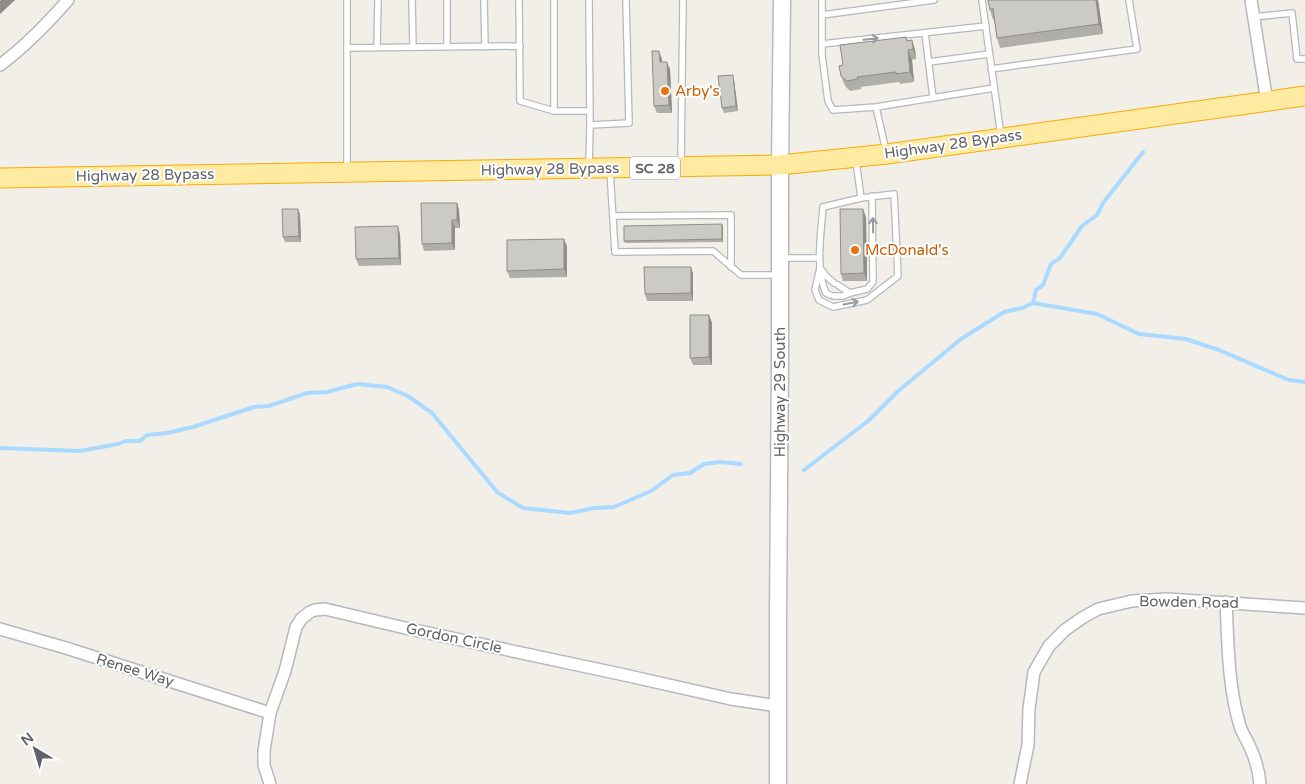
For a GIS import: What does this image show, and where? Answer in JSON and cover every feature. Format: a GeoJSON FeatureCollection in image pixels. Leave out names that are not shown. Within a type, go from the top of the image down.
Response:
{"type":"FeatureCollection","features":[{"type":"Feature","properties":{"kind":"highway","name":"Highway 28 Bypass"},"geometry":{"type":"LineString","coordinates":[[0,178],[780,165],[887,154],[1305,96]]}},
{"type":"Feature","properties":{"kind":"main road","name":"Highway 29 South"},"geometry":{"type":"LineString","coordinates":[[778,784],[782,0]]}},
{"type":"Feature","properties":{"kind":"street"},"geometry":{"type":"LineString","coordinates":[[0,66],[42,30],[68,0]]}},
{"type":"Feature","properties":{"kind":"street"},"geometry":{"type":"LineString","coordinates":[[1251,0],[1267,102]]}},
{"type":"Feature","properties":{"kind":"street","name":"Bowden Road"},"geometry":{"type":"LineString","coordinates":[[1020,784],[1028,744],[1029,709],[1034,672],[1049,646],[1065,630],[1082,618],[1098,609],[1132,601],[1226,602],[1305,608]]}},
{"type":"Feature","properties":{"kind":"street"},"geometry":{"type":"LineString","coordinates":[[1226,602],[1229,662],[1233,693],[1240,727],[1250,746],[1260,784]]}},
{"type":"Feature","properties":{"kind":"street","name":"Gordon Circle"},"geometry":{"type":"LineString","coordinates":[[270,784],[264,765],[264,750],[270,713],[285,671],[296,627],[302,618],[310,612],[325,609],[731,699],[778,706]]}},
{"type":"Feature","properties":{"kind":"street","name":"Renee Way"},"geometry":{"type":"LineString","coordinates":[[0,629],[270,713]]}},
{"type":"Feature","properties":{"kind":"lane"},"geometry":{"type":"LineString","coordinates":[[347,0],[347,172]]}},
{"type":"Feature","properties":{"kind":"lane"},"geometry":{"type":"LineString","coordinates":[[377,47],[378,0]]}},
{"type":"Feature","properties":{"kind":"lane"},"geometry":{"type":"LineString","coordinates":[[412,0],[413,47]]}},
{"type":"Feature","properties":{"kind":"lane"},"geometry":{"type":"LineString","coordinates":[[447,0],[447,47]]}},
{"type":"Feature","properties":{"kind":"lane"},"geometry":{"type":"LineString","coordinates":[[484,0],[485,47]]}},
{"type":"Feature","properties":{"kind":"lane"},"geometry":{"type":"LineString","coordinates":[[519,0],[520,101],[554,111],[590,110]]}},
{"type":"Feature","properties":{"kind":"lane"},"geometry":{"type":"LineString","coordinates":[[554,0],[554,111]]}},
{"type":"Feature","properties":{"kind":"lane"},"geometry":{"type":"LineString","coordinates":[[589,0],[589,169]]}},
{"type":"Feature","properties":{"kind":"lane"},"geometry":{"type":"LineString","coordinates":[[590,125],[629,123],[626,0]]}},
{"type":"Feature","properties":{"kind":"lane"},"geometry":{"type":"LineString","coordinates":[[681,167],[683,0]]}},
{"type":"Feature","properties":{"kind":"lane"},"geometry":{"type":"LineString","coordinates":[[822,0],[822,55],[828,101],[832,110],[876,107],[994,88]]}},
{"type":"Feature","properties":{"kind":"lane"},"geometry":{"type":"LineString","coordinates":[[822,15],[934,0]]}},
{"type":"Feature","properties":{"kind":"lane"},"geometry":{"type":"LineString","coordinates":[[982,0],[1001,138]]}},
{"type":"Feature","properties":{"kind":"lane"},"geometry":{"type":"LineString","coordinates":[[991,69],[1136,49],[1129,0]]}},
{"type":"Feature","properties":{"kind":"lane"},"geometry":{"type":"LineString","coordinates":[[1254,17],[1292,13],[1296,59],[1305,59]]}},
{"type":"Feature","properties":{"kind":"lane"},"geometry":{"type":"LineString","coordinates":[[822,44],[986,26]]}},
{"type":"Feature","properties":{"kind":"lane"},"geometry":{"type":"LineString","coordinates":[[925,33],[933,98]]}},
{"type":"Feature","properties":{"kind":"lane"},"geometry":{"type":"LineString","coordinates":[[347,48],[520,46]]}},
{"type":"Feature","properties":{"kind":"lane"},"geometry":{"type":"LineString","coordinates":[[929,62],[989,54]]}},
{"type":"Feature","properties":{"kind":"lane"},"geometry":{"type":"LineString","coordinates":[[876,107],[887,154]]}},
{"type":"Feature","properties":{"kind":"lane"},"geometry":{"type":"LineString","coordinates":[[855,158],[861,198]]}},
{"type":"Feature","properties":{"kind":"lane"},"geometry":{"type":"LineString","coordinates":[[610,168],[615,252],[713,251],[741,275],[780,275]]}},
{"type":"Feature","properties":{"kind":"lane"},"geometry":{"type":"LineString","coordinates":[[820,268],[816,290],[819,300],[833,307],[867,300],[898,276],[894,194],[872,196],[823,207],[820,258],[822,284],[826,293],[832,296],[843,296],[866,289],[873,282],[872,196]]}},
{"type":"Feature","properties":{"kind":"lane"},"geometry":{"type":"LineString","coordinates":[[613,216],[731,214],[731,267]]}},
{"type":"Feature","properties":{"kind":"lane"},"geometry":{"type":"LineString","coordinates":[[780,258],[820,258]]}},
{"type":"Feature","properties":{"kind":"lane"},"geometry":{"type":"LineString","coordinates":[[820,268],[826,276],[850,293]]}},
{"type":"Feature","properties":{"kind":"building"},"geometry":{"type":"Polygon","coordinates":[[[988,0],[1096,0],[1099,24],[997,38],[993,8],[990,10],[988,0]]]}},
{"type":"Feature","properties":{"kind":"building"},"geometry":{"type":"Polygon","coordinates":[[[906,37],[907,41],[912,40],[913,49],[908,50],[910,72],[857,77],[858,79],[847,81],[841,76],[839,66],[843,65],[840,45],[906,37]]]}},
{"type":"Feature","properties":{"kind":"building"},"geometry":{"type":"Polygon","coordinates":[[[652,51],[659,51],[660,62],[667,62],[669,105],[654,106],[652,51]]]}},
{"type":"Feature","properties":{"kind":"building"},"geometry":{"type":"Polygon","coordinates":[[[733,75],[736,106],[722,108],[718,76],[733,75]]]}},
{"type":"Feature","properties":{"kind":"building"},"geometry":{"type":"Polygon","coordinates":[[[421,203],[457,203],[457,220],[452,220],[452,243],[422,244],[421,203]]]}},
{"type":"Feature","properties":{"kind":"building"},"geometry":{"type":"Polygon","coordinates":[[[282,209],[298,209],[299,236],[283,237],[282,209]]]}},
{"type":"Feature","properties":{"kind":"building"},"geometry":{"type":"Polygon","coordinates":[[[840,209],[863,209],[864,273],[841,274],[840,209]]]}},
{"type":"Feature","properties":{"kind":"building"},"geometry":{"type":"Polygon","coordinates":[[[722,224],[722,239],[624,241],[624,226],[722,224]]]}},
{"type":"Feature","properties":{"kind":"building"},"geometry":{"type":"Polygon","coordinates":[[[398,226],[399,258],[356,259],[355,227],[398,226]]]}},
{"type":"Feature","properties":{"kind":"building"},"geometry":{"type":"Polygon","coordinates":[[[564,239],[564,269],[507,271],[507,240],[564,239]]]}},
{"type":"Feature","properties":{"kind":"building"},"geometry":{"type":"Polygon","coordinates":[[[644,267],[691,267],[691,293],[645,294],[644,267]]]}},
{"type":"Feature","properties":{"kind":"building"},"geometry":{"type":"Polygon","coordinates":[[[690,315],[709,315],[709,357],[690,358],[690,315]]]}},
{"type":"Feature","properties":{"kind":"waterway"},"geometry":{"type":"LineString","coordinates":[[1033,303],[1036,290],[1043,285],[1051,264],[1060,258],[1082,226],[1097,215],[1103,203],[1143,152]]}},
{"type":"Feature","properties":{"kind":"waterway"},"geometry":{"type":"LineString","coordinates":[[804,470],[868,421],[897,392],[961,339],[1004,312],[1022,308],[1033,303],[1097,314],[1139,334],[1186,339],[1219,350],[1289,380],[1305,382]]}},
{"type":"Feature","properties":{"kind":"waterway"},"geometry":{"type":"LineString","coordinates":[[0,448],[80,451],[126,441],[140,441],[147,435],[193,427],[254,407],[269,406],[307,393],[327,392],[357,384],[387,387],[408,396],[432,413],[497,492],[523,508],[570,513],[594,508],[614,507],[651,491],[673,475],[690,473],[704,464],[720,462],[741,464]]}},
{"type":"Feature","properties":{"kind":"place","name":"Arby's"},"geometry":{"type":"Point","coordinates":[665,91]}},
{"type":"Feature","properties":{"kind":"place","name":"McDonald's"},"geometry":{"type":"Point","coordinates":[855,250]}}]}
